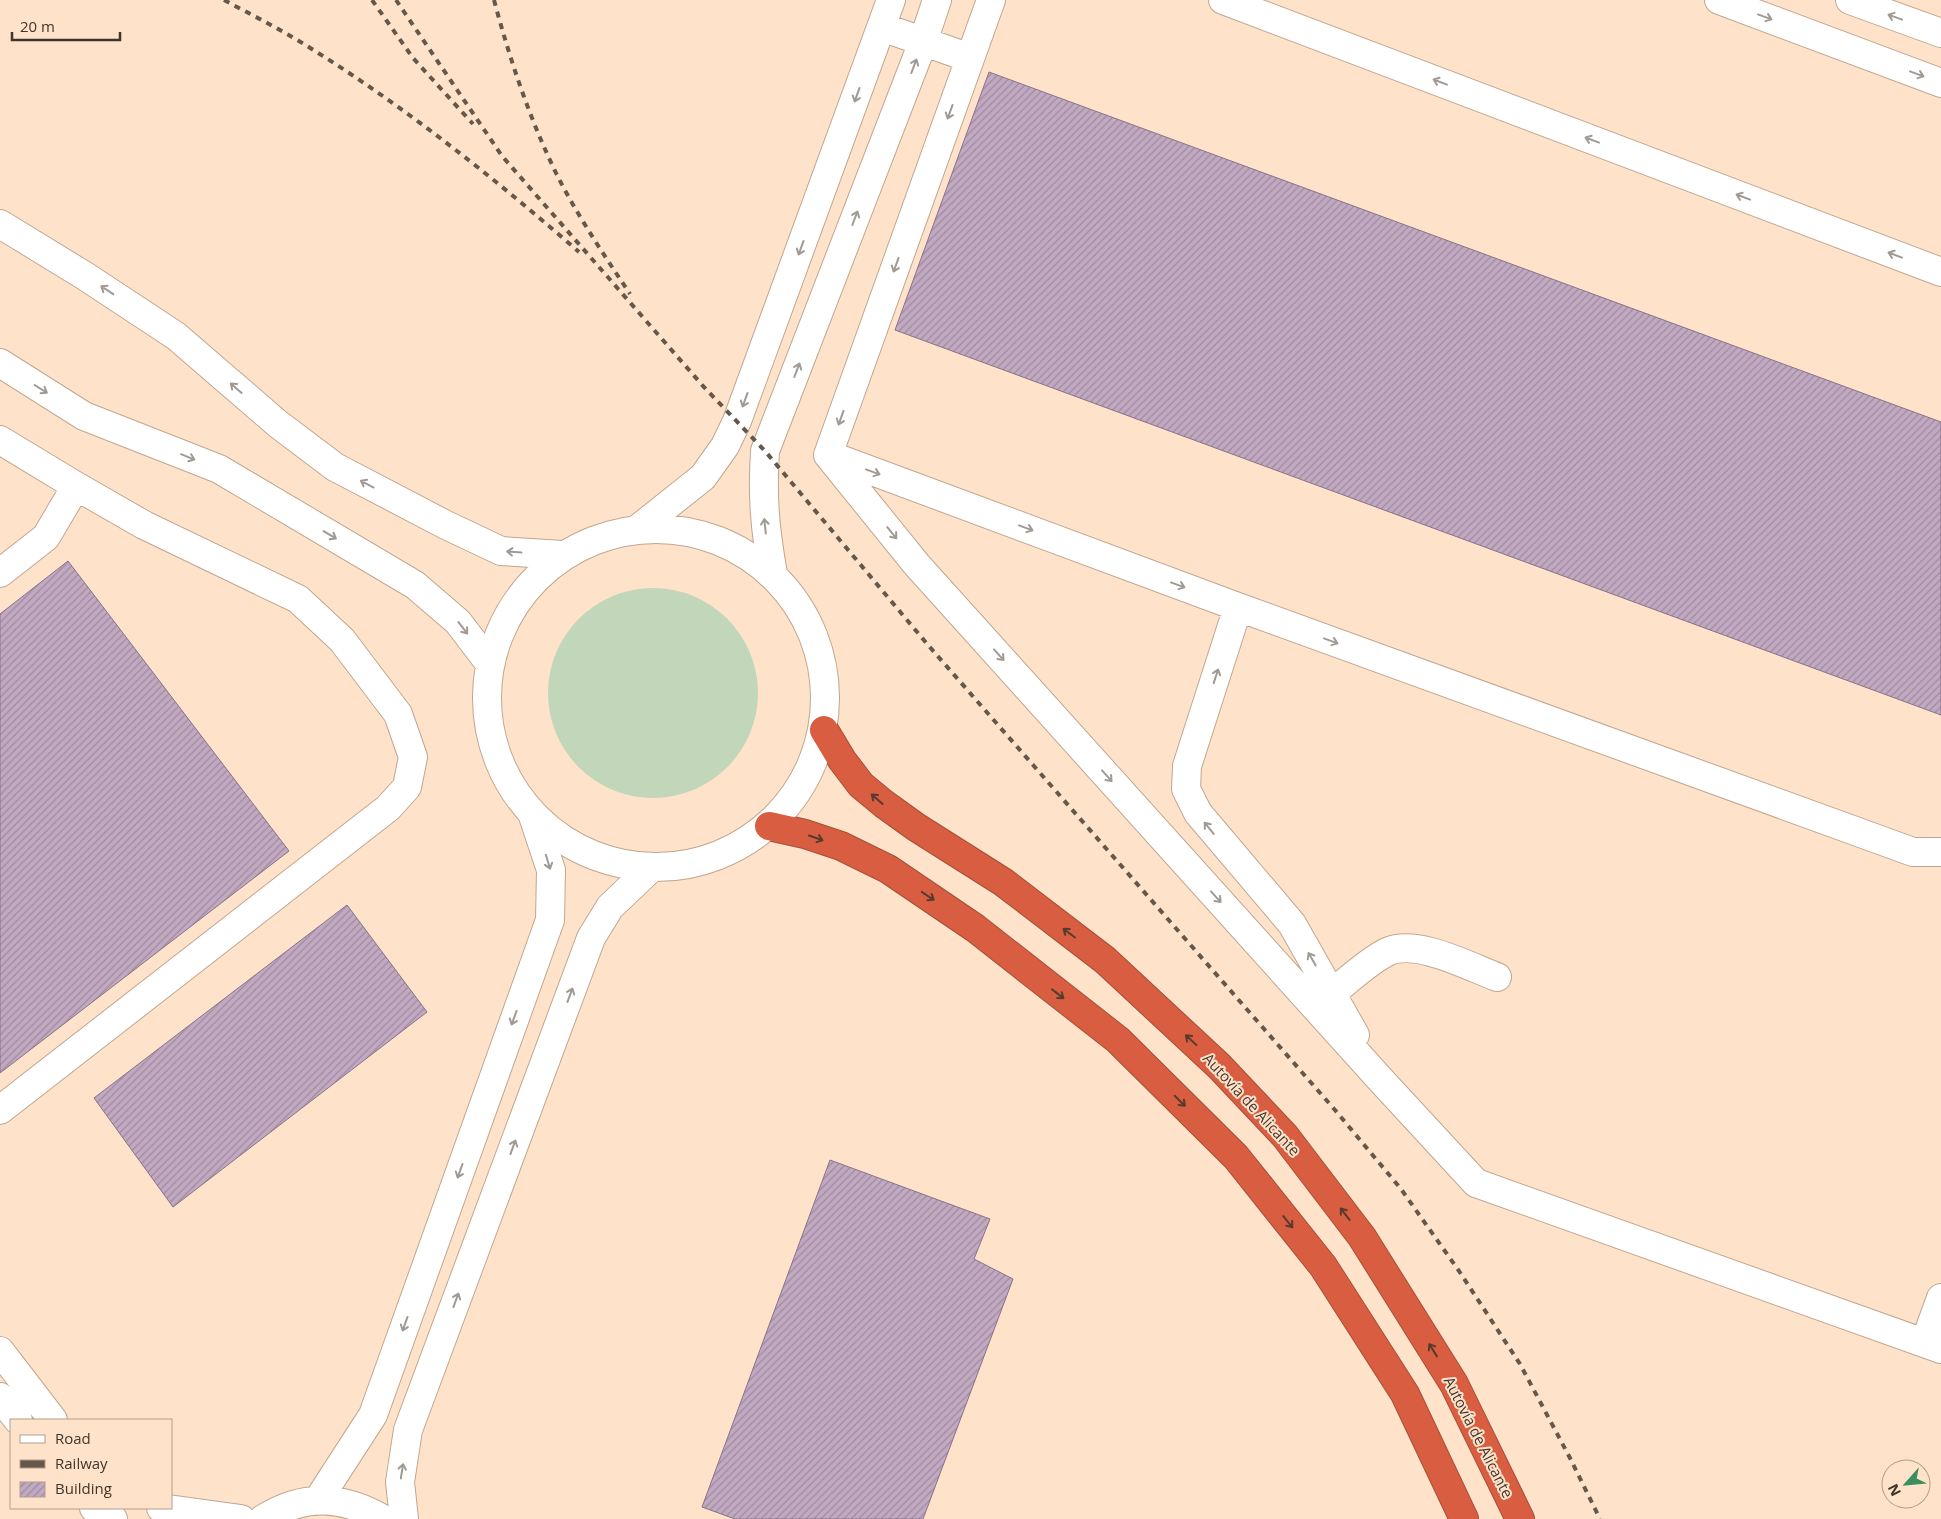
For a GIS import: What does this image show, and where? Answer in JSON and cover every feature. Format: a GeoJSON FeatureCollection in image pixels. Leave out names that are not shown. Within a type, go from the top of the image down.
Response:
{"type":"FeatureCollection","features":[{"type":"Feature","properties":{"kind":"highway","name":"Autovía de Alicante"},"geometry":{"type":"LineString","coordinates":[[824,730],[842,760],[861,785],[916,827],[1002,882],[1105,960],[1218,1066],[1285,1136],[1362,1237],[1454,1384],[1520,1519]]}},
{"type":"Feature","properties":{"kind":"highway"},"geometry":{"type":"LineString","coordinates":[[769,826],[805,834],[841,846],[888,869],[975,928],[1118,1040],[1236,1157],[1323,1266],[1405,1394],[1464,1519]]}},
{"type":"Feature","properties":{"kind":"street"},"geometry":{"type":"LineString","coordinates":[[639,528],[703,477],[725,446],[738,421],[891,0]]}},
{"type":"Feature","properties":{"kind":"street"},"geometry":{"type":"LineString","coordinates":[[773,574],[765,528],[762,486],[765,451],[938,0]]}},
{"type":"Feature","properties":{"kind":"street"},"geometry":{"type":"LineString","coordinates":[[828,455],[990,0]]}},
{"type":"Feature","properties":{"kind":"street"},"geometry":{"type":"LineString","coordinates":[[1223,0],[1941,272]]}},
{"type":"Feature","properties":{"kind":"street"},"geometry":{"type":"LineString","coordinates":[[1719,0],[1941,83]]}},
{"type":"Feature","properties":{"kind":"street"},"geometry":{"type":"LineString","coordinates":[[1850,0],[1941,33]]}},
{"type":"Feature","properties":{"kind":"street"},"geometry":{"type":"LineString","coordinates":[[882,27],[970,58]]}},
{"type":"Feature","properties":{"kind":"street"},"geometry":{"type":"LineString","coordinates":[[0,224],[85,276],[176,336],[278,424],[335,467],[446,525],[501,551],[562,555]]}},
{"type":"Feature","properties":{"kind":"street"},"geometry":{"type":"LineString","coordinates":[[0,363],[84,416],[219,469],[414,585],[458,622],[490,664]]}},
{"type":"Feature","properties":{"kind":"street"},"geometry":{"type":"LineString","coordinates":[[0,440],[144,525],[298,599],[342,640],[398,714],[413,757],[407,788],[388,808],[0,1110]]}},
{"type":"Feature","properties":{"kind":"street"},"geometry":{"type":"LineString","coordinates":[[828,455],[1238,607],[1913,852],[1941,852]]}},
{"type":"Feature","properties":{"kind":"street"},"geometry":{"type":"LineString","coordinates":[[828,455],[917,565],[1379,1078],[1476,1183],[1933,1346],[1941,1298]]}},
{"type":"Feature","properties":{"kind":"street"},"geometry":{"type":"LineString","coordinates":[[0,573],[46,537],[76,486]]}},
{"type":"Feature","properties":{"kind":"street"},"geometry":{"type":"LineString","coordinates":[[639,528],[688,530],[733,546],[773,574],[808,619],[825,673],[824,730],[804,783],[769,826],[734,850],[693,864],[651,868],[608,861],[568,843],[534,816],[502,770],[487,718],[490,664],[504,621],[529,584],[562,555],[587,542],[612,533],[639,528]]}},
{"type":"Feature","properties":{"kind":"street"},"geometry":{"type":"LineString","coordinates":[[1238,607],[1187,766],[1186,789],[1198,814],[1292,924],[1379,1078]]}},
{"type":"Feature","properties":{"kind":"street"},"geometry":{"type":"LineString","coordinates":[[318,1500],[373,1415],[550,920],[551,870],[534,816]]}},
{"type":"Feature","properties":{"kind":"street"},"geometry":{"type":"LineString","coordinates":[[404,1519],[400,1482],[408,1430],[591,938],[610,907],[651,868]]}},
{"type":"Feature","properties":{"kind":"street"},"geometry":{"type":"LineString","coordinates":[[1332,993],[1388,951],[1404,947],[1420,948],[1497,977]]}},
{"type":"Feature","properties":{"kind":"street"},"geometry":{"type":"LineString","coordinates":[[0,1351],[52,1419]]}},
{"type":"Feature","properties":{"kind":"street"},"geometry":{"type":"LineString","coordinates":[[0,1397],[17,1419]]}},
{"type":"Feature","properties":{"kind":"street"},"geometry":{"type":"LineString","coordinates":[[263,1519],[278,1510],[318,1500],[343,1502],[367,1509],[383,1519]]}},
{"type":"Feature","properties":{"kind":"street"},"geometry":{"type":"LineString","coordinates":[[168,1509],[242,1519]]}},
{"type":"Feature","properties":{"kind":"green space"},"geometry":{"type":"Polygon","coordinates":[[[653,588],[673,590],[693,596],[711,606],[727,619],[740,635],[750,653],[756,673],[758,693],[756,713],[750,733],[740,751],[727,767],[711,780],[693,790],[673,796],[653,798],[633,796],[613,790],[595,780],[579,767],[566,751],[556,733],[550,713],[548,693],[550,673],[556,653],[566,635],[579,619],[595,606],[613,596],[633,590],[653,588]]]}},
{"type":"Feature","properties":{"kind":"building"},"geometry":{"type":"Polygon","coordinates":[[[989,72],[1941,422],[1941,715],[895,330],[989,72]]]}},
{"type":"Feature","properties":{"kind":"building"},"geometry":{"type":"Polygon","coordinates":[[[68,561],[289,851],[0,1073],[0,614],[68,561]]]}},
{"type":"Feature","properties":{"kind":"building"},"geometry":{"type":"Polygon","coordinates":[[[347,905],[427,1012],[173,1207],[94,1098],[347,905]]]}},
{"type":"Feature","properties":{"kind":"building"},"geometry":{"type":"Polygon","coordinates":[[[830,1160],[990,1219],[974,1259],[1013,1279],[923,1519],[735,1519],[702,1507],[830,1160]]]}},
{"type":"Feature","properties":{"kind":"railway"},"geometry":{"type":"LineString","coordinates":[[224,0],[297,40],[378,93],[447,143],[579,252]]}},
{"type":"Feature","properties":{"kind":"railway"},"geometry":{"type":"LineString","coordinates":[[372,0],[413,58],[473,124]]}},
{"type":"Feature","properties":{"kind":"railway"},"geometry":{"type":"LineString","coordinates":[[396,0],[502,156],[703,386],[765,451],[928,645],[1335,1110],[1401,1189],[1459,1271],[1520,1364],[1600,1519]]}},
{"type":"Feature","properties":{"kind":"railway"},"geometry":{"type":"LineString","coordinates":[[494,0],[521,88],[546,152],[564,189],[630,294]]}}]}
